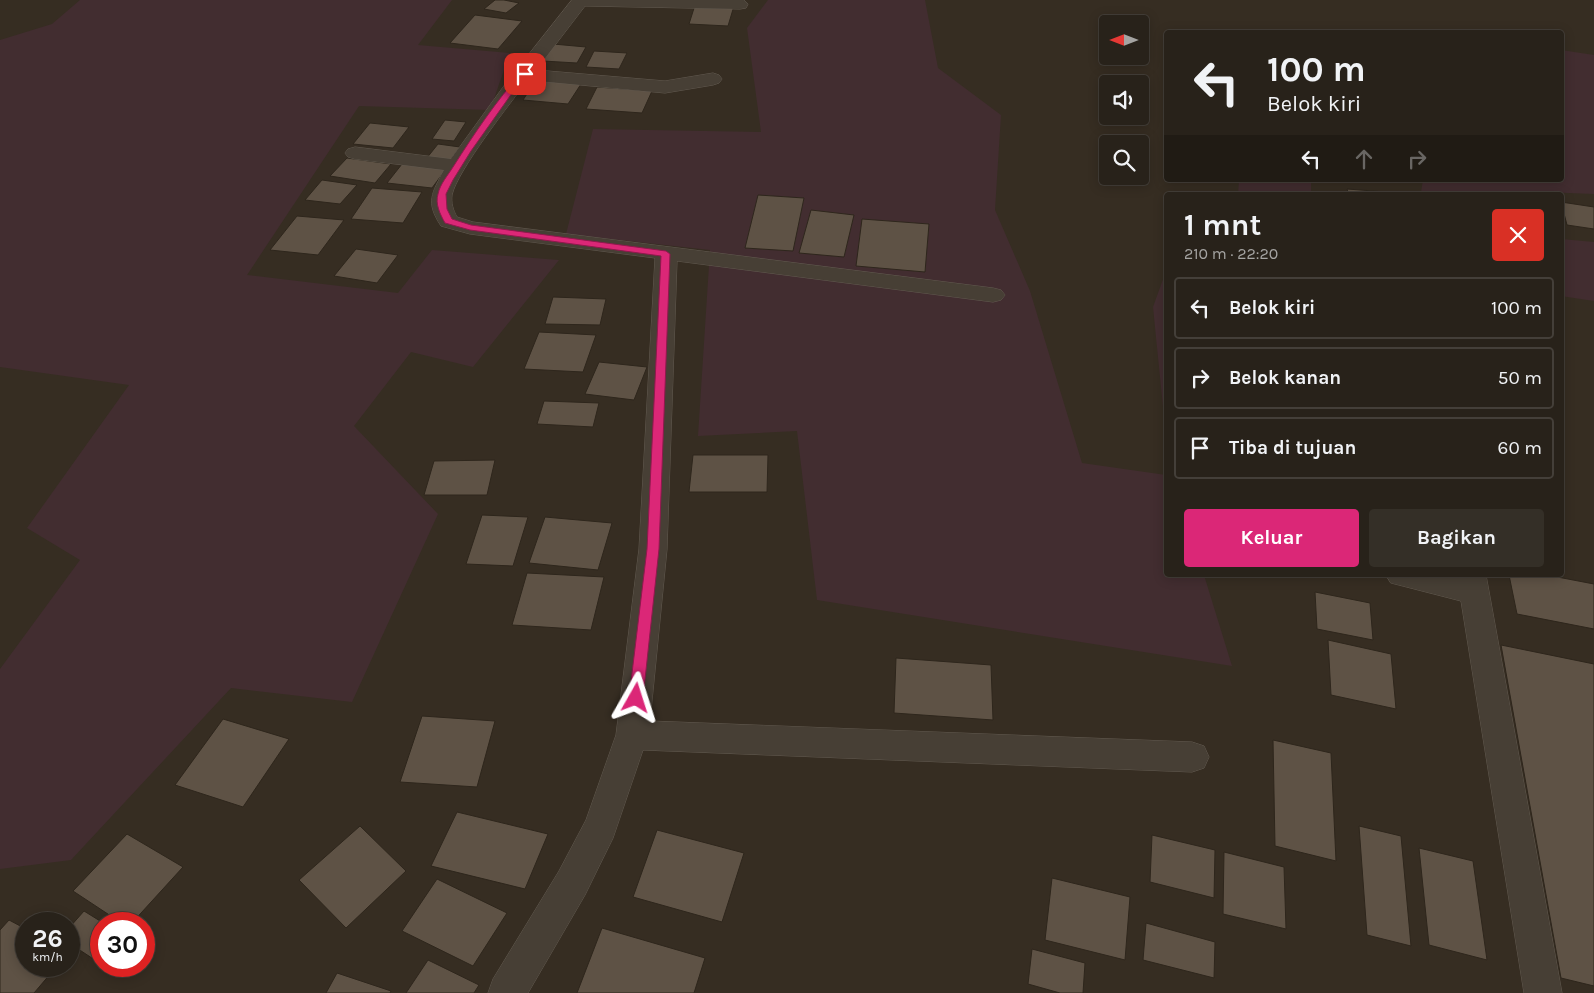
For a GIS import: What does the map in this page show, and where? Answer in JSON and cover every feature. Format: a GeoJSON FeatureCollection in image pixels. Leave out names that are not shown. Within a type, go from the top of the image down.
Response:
{"type":"FeatureCollection","features":[{"type":"Feature","properties":{"kind":"street"},"geometry":{"type":"LineString","coordinates":[[740,4],[581,0],[513,87],[456,166],[442,194],[442,209],[449,221],[470,228],[993,295]]}},
{"type":"Feature","properties":{"kind":"street"},"geometry":{"type":"LineString","coordinates":[[525,74],[665,87],[713,79]]}},
{"type":"Feature","properties":{"kind":"street"},"geometry":{"type":"LineString","coordinates":[[355,153],[456,166]]}},
{"type":"Feature","properties":{"kind":"street"},"geometry":{"type":"LineString","coordinates":[[507,993],[572,883],[601,826],[632,735],[653,549],[666,254]]}},
{"type":"Feature","properties":{"kind":"street"},"geometry":{"type":"LineString","coordinates":[[1417,577],[1472,584],[1543,993]]}},
{"type":"Feature","properties":{"kind":"street"},"geometry":{"type":"LineString","coordinates":[[632,735],[1192,757]]}},
{"type":"Feature","properties":{"kind":"shaded area"},"geometry":{"type":"Polygon","coordinates":[[[80,0],[452,0],[418,45],[510,53],[490,110],[359,106],[247,275],[398,293],[432,250],[559,260],[473,367],[411,352],[354,426],[438,514],[352,702],[231,688],[71,860],[0,869],[0,669],[80,560],[27,528],[129,385],[0,367],[0,40],[52,24],[80,0]]]}},
{"type":"Feature","properties":{"kind":"shaded area"},"geometry":{"type":"Polygon","coordinates":[[[768,0],[925,0],[938,68],[1001,115],[995,210],[1030,291],[1082,463],[1164,475],[1164,577],[1205,577],[1232,666],[817,600],[797,431],[698,436],[710,250],[566,234],[593,129],[761,132],[747,28],[768,0]]]}},
{"type":"Feature","properties":{"kind":"shaded area"},"geometry":{"type":"Polygon","coordinates":[[[1564,50],[1594,55],[1594,194],[1516,191],[1421,192],[1423,182],[1564,182],[1564,50]]]}},
{"type":"Feature","properties":{"kind":"shaded area"},"geometry":{"type":"Polygon","coordinates":[[[1239,182],[1311,182],[1311,192],[1238,192],[1239,182]]]}},
{"type":"Feature","properties":{"kind":"shaded area"},"geometry":{"type":"Polygon","coordinates":[[[1564,239],[1594,242],[1594,301],[1564,296],[1564,239]]]}},
{"type":"Feature","properties":{"kind":"shaded area"},"geometry":{"type":"Polygon","coordinates":[[[1164,277],[1164,417],[1153,307],[1164,277]]]}},
{"type":"Feature","properties":{"kind":"building"},"geometry":{"type":"Polygon","coordinates":[[[495,0],[519,3],[506,13],[484,9],[495,0]]]}},
{"type":"Feature","properties":{"kind":"building"},"geometry":{"type":"Polygon","coordinates":[[[695,5],[734,6],[728,26],[689,24],[695,5]]]}},
{"type":"Feature","properties":{"kind":"building"},"geometry":{"type":"Polygon","coordinates":[[[475,15],[522,21],[498,49],[450,43],[475,15]]]}},
{"type":"Feature","properties":{"kind":"building"},"geometry":{"type":"Polygon","coordinates":[[[553,44],[586,47],[577,63],[543,61],[553,44]]]}},
{"type":"Feature","properties":{"kind":"building"},"geometry":{"type":"Polygon","coordinates":[[[594,51],[627,53],[619,69],[586,67],[594,51]]]}},
{"type":"Feature","properties":{"kind":"building"},"geometry":{"type":"Polygon","coordinates":[[[536,80],[581,84],[568,104],[523,100],[536,80]]]}},
{"type":"Feature","properties":{"kind":"building"},"geometry":{"type":"Polygon","coordinates":[[[597,87],[652,91],[642,113],[586,109],[597,87]]]}},
{"type":"Feature","properties":{"kind":"building"},"geometry":{"type":"Polygon","coordinates":[[[445,120],[466,122],[454,141],[432,139],[445,120]]]}},
{"type":"Feature","properties":{"kind":"building"},"geometry":{"type":"Polygon","coordinates":[[[370,123],[409,127],[393,148],[353,144],[370,123]]]}},
{"type":"Feature","properties":{"kind":"building"},"geometry":{"type":"Polygon","coordinates":[[[438,144],[460,147],[449,162],[426,159],[438,144]]]}},
{"type":"Feature","properties":{"kind":"building"},"geometry":{"type":"Polygon","coordinates":[[[347,158],[391,164],[375,183],[330,176],[347,158]]]}},
{"type":"Feature","properties":{"kind":"building"},"geometry":{"type":"Polygon","coordinates":[[[402,164],[446,169],[432,188],[387,183],[402,164]]]}},
{"type":"Feature","properties":{"kind":"building"},"geometry":{"type":"Polygon","coordinates":[[[322,180],[357,185],[340,204],[305,200],[322,180]]]}},
{"type":"Feature","properties":{"kind":"building"},"geometry":{"type":"Polygon","coordinates":[[[372,188],[422,192],[403,223],[351,219],[372,188]]]}},
{"type":"Feature","properties":{"kind":"building"},"geometry":{"type":"Polygon","coordinates":[[[1347,189],[1387,192],[1348,192],[1347,189]]]}},
{"type":"Feature","properties":{"kind":"building"},"geometry":{"type":"Polygon","coordinates":[[[758,195],[804,198],[793,251],[745,248],[758,195]]]}},
{"type":"Feature","properties":{"kind":"building"},"geometry":{"type":"Polygon","coordinates":[[[1564,202],[1594,207],[1594,229],[1567,225],[1564,202]]]}},
{"type":"Feature","properties":{"kind":"building"},"geometry":{"type":"Polygon","coordinates":[[[811,210],[854,215],[844,257],[799,253],[811,210]]]}},
{"type":"Feature","properties":{"kind":"building"},"geometry":{"type":"Polygon","coordinates":[[[297,216],[344,220],[318,255],[270,250],[297,216]]]}},
{"type":"Feature","properties":{"kind":"building"},"geometry":{"type":"Polygon","coordinates":[[[862,219],[929,224],[925,272],[856,266],[862,219]]]}},
{"type":"Feature","properties":{"kind":"building"},"geometry":{"type":"Polygon","coordinates":[[[356,249],[398,255],[377,283],[334,276],[356,249]]]}},
{"type":"Feature","properties":{"kind":"building"},"geometry":{"type":"Polygon","coordinates":[[[553,297],[606,299],[600,325],[545,324],[553,297]]]}},
{"type":"Feature","properties":{"kind":"building"},"geometry":{"type":"Polygon","coordinates":[[[539,332],[596,335],[583,372],[524,369],[539,332]]]}},
{"type":"Feature","properties":{"kind":"building"},"geometry":{"type":"Polygon","coordinates":[[[599,362],[647,367],[634,400],[585,394],[599,362]]]}},
{"type":"Feature","properties":{"kind":"building"},"geometry":{"type":"Polygon","coordinates":[[[544,401],[599,403],[593,427],[537,424],[544,401]]]}},
{"type":"Feature","properties":{"kind":"building"},"geometry":{"type":"Polygon","coordinates":[[[693,455],[768,455],[767,492],[689,492],[693,455]]]}},
{"type":"Feature","properties":{"kind":"building"},"geometry":{"type":"Polygon","coordinates":[[[495,460],[487,495],[424,495],[434,461],[495,460]]]}},
{"type":"Feature","properties":{"kind":"building"},"geometry":{"type":"Polygon","coordinates":[[[482,515],[528,517],[513,566],[466,564],[482,515]]]}},
{"type":"Feature","properties":{"kind":"building"},"geometry":{"type":"Polygon","coordinates":[[[545,517],[612,523],[598,570],[529,563],[545,517]]]}},
{"type":"Feature","properties":{"kind":"building"},"geometry":{"type":"Polygon","coordinates":[[[527,573],[604,577],[591,630],[512,625],[527,573]]]}},
{"type":"Feature","properties":{"kind":"building"},"geometry":{"type":"Polygon","coordinates":[[[1509,577],[1557,577],[1594,584],[1594,629],[1517,614],[1509,577]]]}},
{"type":"Feature","properties":{"kind":"building"},"geometry":{"type":"Polygon","coordinates":[[[1315,592],[1370,603],[1373,640],[1317,629],[1315,592]]]}},
{"type":"Feature","properties":{"kind":"building"},"geometry":{"type":"Polygon","coordinates":[[[1328,640],[1391,654],[1396,709],[1331,695],[1328,640]]]}},
{"type":"Feature","properties":{"kind":"building"},"geometry":{"type":"Polygon","coordinates":[[[1501,645],[1594,664],[1594,986],[1561,978],[1501,645]]]}},
{"type":"Feature","properties":{"kind":"building"},"geometry":{"type":"Polygon","coordinates":[[[896,658],[991,665],[993,720],[894,713],[896,658]]]}},
{"type":"Feature","properties":{"kind":"building"},"geometry":{"type":"Polygon","coordinates":[[[422,716],[495,721],[477,787],[400,782],[422,716]]]}},
{"type":"Feature","properties":{"kind":"building"},"geometry":{"type":"Polygon","coordinates":[[[223,719],[289,739],[243,807],[175,785],[223,719]]]}},
{"type":"Feature","properties":{"kind":"building"},"geometry":{"type":"Polygon","coordinates":[[[1273,740],[1331,753],[1336,861],[1275,846],[1273,740]]]}},
{"type":"Feature","properties":{"kind":"building"},"geometry":{"type":"Polygon","coordinates":[[[457,812],[548,834],[525,889],[431,866],[457,812]]]}},
{"type":"Feature","properties":{"kind":"building"},"geometry":{"type":"Polygon","coordinates":[[[360,826],[406,871],[346,928],[299,880],[360,826]]]}},
{"type":"Feature","properties":{"kind":"building"},"geometry":{"type":"Polygon","coordinates":[[[1359,826],[1401,836],[1411,946],[1367,935],[1359,826]]]}},
{"type":"Feature","properties":{"kind":"building"},"geometry":{"type":"Polygon","coordinates":[[[657,830],[744,853],[722,922],[633,897],[657,830]]]}},
{"type":"Feature","properties":{"kind":"building"},"geometry":{"type":"Polygon","coordinates":[[[127,834],[183,867],[142,912],[105,912],[73,891],[127,834]]]}},
{"type":"Feature","properties":{"kind":"building"},"geometry":{"type":"Polygon","coordinates":[[[1152,835],[1215,850],[1214,898],[1150,882],[1152,835]]]}},
{"type":"Feature","properties":{"kind":"building"},"geometry":{"type":"Polygon","coordinates":[[[1419,848],[1473,861],[1487,960],[1429,945],[1419,848]]]}},
{"type":"Feature","properties":{"kind":"building"},"geometry":{"type":"Polygon","coordinates":[[[1224,852],[1284,867],[1286,929],[1223,914],[1224,852]]]}},
{"type":"Feature","properties":{"kind":"building"},"geometry":{"type":"Polygon","coordinates":[[[1052,878],[1130,897],[1125,960],[1045,940],[1052,878]]]}},
{"type":"Feature","properties":{"kind":"building"},"geometry":{"type":"Polygon","coordinates":[[[437,879],[507,913],[473,966],[402,931],[437,879]]]}},
{"type":"Feature","properties":{"kind":"building"},"geometry":{"type":"Polygon","coordinates":[[[84,911],[90,915],[90,957],[80,950],[80,916],[84,911]]]}},
{"type":"Feature","properties":{"kind":"building"},"geometry":{"type":"Polygon","coordinates":[[[9,920],[15,923],[15,977],[48,977],[34,993],[0,993],[0,930],[9,920]]]}},
{"type":"Feature","properties":{"kind":"building"},"geometry":{"type":"Polygon","coordinates":[[[1146,923],[1215,942],[1214,978],[1143,960],[1146,923]]]}},
{"type":"Feature","properties":{"kind":"building"},"geometry":{"type":"Polygon","coordinates":[[[602,928],[705,958],[694,993],[577,993],[602,928]]]}},
{"type":"Feature","properties":{"kind":"building"},"geometry":{"type":"Polygon","coordinates":[[[1032,949],[1085,963],[1083,993],[1060,993],[1028,984],[1032,949]]]}},
{"type":"Feature","properties":{"kind":"building"},"geometry":{"type":"Polygon","coordinates":[[[428,960],[479,985],[474,993],[406,993],[428,960]]]}},
{"type":"Feature","properties":{"kind":"building"},"geometry":{"type":"Polygon","coordinates":[[[337,973],[391,991],[390,993],[326,993],[337,973]]]}},
{"type":"Feature","properties":{"kind":"route"},"geometry":{"type":"LineString","coordinates":[[525,74],[513,87],[456,166],[442,194],[442,209],[449,221],[470,228],[666,254],[653,549],[636,698]]}}]}
